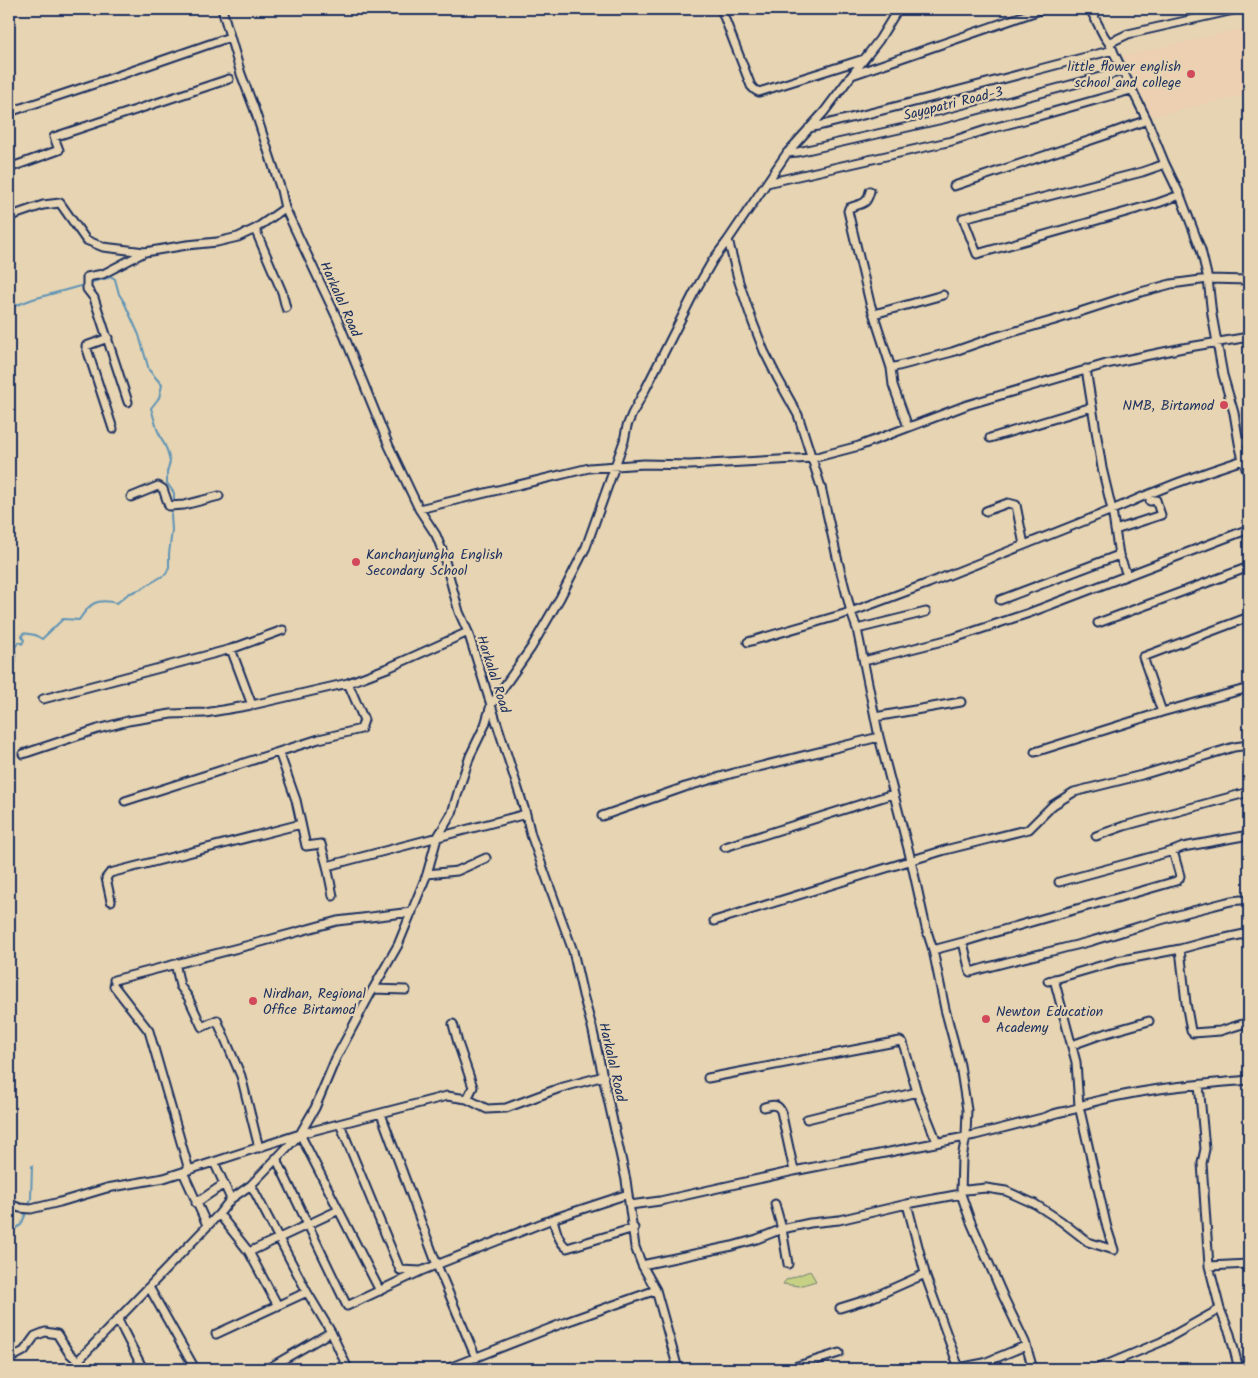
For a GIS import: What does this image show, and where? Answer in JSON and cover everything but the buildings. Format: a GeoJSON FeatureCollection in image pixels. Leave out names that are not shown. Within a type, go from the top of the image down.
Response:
{"type":"FeatureCollection","features":[{"type":"Feature","properties":{"kind":"street","name":"Harkalal Road"},"geometry":{"type":"LineString","coordinates":[[222,9],[281,190],[285,208],[337,318],[389,446],[419,509],[436,535],[442,550],[459,612],[468,632],[531,835],[573,951],[582,995],[604,1076],[630,1205],[635,1247],[642,1265],[656,1290],[678,1369]]}},
{"type":"Feature","properties":{"kind":"street"},"geometry":{"type":"LineString","coordinates":[[721,9],[751,86],[759,92],[864,59]]}},
{"type":"Feature","properties":{"kind":"street"},"geometry":{"type":"LineString","coordinates":[[70,1369],[207,1225],[220,1214],[231,1199],[251,1185],[300,1134],[315,1108],[336,1058],[372,989],[398,945],[427,874],[437,838],[452,813],[458,789],[470,756],[486,725],[491,705],[531,648],[584,551],[632,414],[694,293],[713,260],[788,153],[824,112],[879,40],[898,9]]}},
{"type":"Feature","properties":{"kind":"street"},"geometry":{"type":"LineString","coordinates":[[852,75],[1043,9]]}},
{"type":"Feature","properties":{"kind":"street"},"geometry":{"type":"LineString","coordinates":[[1090,9],[1113,50],[1146,120],[1180,195],[1201,250],[1208,279],[1223,375],[1234,413],[1243,460],[1249,476]]}},
{"type":"Feature","properties":{"kind":"street"},"geometry":{"type":"LineString","coordinates":[[1109,43],[1128,34],[1238,9]]}},
{"type":"Feature","properties":{"kind":"street"},"geometry":{"type":"LineString","coordinates":[[9,112],[230,37]]}},
{"type":"Feature","properties":{"kind":"street"},"geometry":{"type":"LineString","coordinates":[[809,128],[932,98],[1113,50]]}},
{"type":"Feature","properties":{"kind":"street","name":"Sayapatri Road-3"},"geometry":{"type":"LineString","coordinates":[[788,153],[943,119],[1123,71]]}},
{"type":"Feature","properties":{"kind":"street"},"geometry":{"type":"LineString","coordinates":[[9,168],[58,150],[54,137],[229,79]]}},
{"type":"Feature","properties":{"kind":"street"},"geometry":{"type":"LineString","coordinates":[[767,183],[952,141],[988,129],[1131,90]]}},
{"type":"Feature","properties":{"kind":"street"},"geometry":{"type":"LineString","coordinates":[[954,186],[1146,120]]}},
{"type":"Feature","properties":{"kind":"street"},"geometry":{"type":"LineString","coordinates":[[1165,164],[1142,172],[963,218],[977,254],[1180,195]]}},
{"type":"Feature","properties":{"kind":"street"},"geometry":{"type":"LineString","coordinates":[[870,191],[868,200],[865,203],[849,208],[848,211],[874,314],[891,368],[893,385],[908,427]]}},
{"type":"Feature","properties":{"kind":"street"},"geometry":{"type":"LineString","coordinates":[[9,215],[43,205],[60,203],[86,240],[103,247],[145,252],[217,242],[238,237],[255,230],[285,208]]}},
{"type":"Feature","properties":{"kind":"street"},"geometry":{"type":"LineString","coordinates":[[255,230],[282,292],[286,308]]}},
{"type":"Feature","properties":{"kind":"street"},"geometry":{"type":"LineString","coordinates":[[728,240],[753,323],[772,368],[798,415],[821,487],[836,557],[857,630],[879,737],[912,860],[926,928],[960,1065],[967,1110],[961,1191],[970,1220],[1025,1342],[1034,1369]]}},
{"type":"Feature","properties":{"kind":"street"},"geometry":{"type":"LineString","coordinates":[[128,402],[94,298],[87,289],[87,277],[103,274],[145,252]]}},
{"type":"Feature","properties":{"kind":"street"},"geometry":{"type":"LineString","coordinates":[[891,368],[952,352],[995,337],[1171,284],[1208,279],[1249,280]]}},
{"type":"Feature","properties":{"kind":"street"},"geometry":{"type":"LineString","coordinates":[[874,314],[943,295]]}},
{"type":"Feature","properties":{"kind":"street"},"geometry":{"type":"LineString","coordinates":[[419,509],[589,468],[644,464],[690,465],[813,458],[858,446],[967,405],[1086,369],[1141,356],[1249,337]]}},
{"type":"Feature","properties":{"kind":"street"},"geometry":{"type":"LineString","coordinates":[[108,338],[86,346],[113,429]]}},
{"type":"Feature","properties":{"kind":"street"},"geometry":{"type":"LineString","coordinates":[[1086,369],[1102,468],[1116,530],[1119,555],[1127,575]]}},
{"type":"Feature","properties":{"kind":"street"},"geometry":{"type":"LineString","coordinates":[[990,438],[1092,407]]}},
{"type":"Feature","properties":{"kind":"street"},"geometry":{"type":"LineString","coordinates":[[1239,443],[1249,440]]}},
{"type":"Feature","properties":{"kind":"street"},"geometry":{"type":"LineString","coordinates":[[748,642],[851,612],[929,583],[1138,498],[1216,468],[1243,460]]}},
{"type":"Feature","properties":{"kind":"street"},"geometry":{"type":"LineString","coordinates":[[131,498],[158,486],[163,489],[169,506],[184,505],[219,496]]}},
{"type":"Feature","properties":{"kind":"street"},"geometry":{"type":"LineString","coordinates":[[1116,530],[1161,515],[1156,500],[1150,502]]}},
{"type":"Feature","properties":{"kind":"street"},"geometry":{"type":"LineString","coordinates":[[986,511],[1008,503],[1016,505],[1024,545]]}},
{"type":"Feature","properties":{"kind":"street"},"geometry":{"type":"LineString","coordinates":[[864,661],[954,638],[1029,613],[1249,529]]}},
{"type":"Feature","properties":{"kind":"street"},"geometry":{"type":"LineString","coordinates":[[1000,600],[1119,555]]}},
{"type":"Feature","properties":{"kind":"street"},"geometry":{"type":"LineString","coordinates":[[1098,623],[1249,567]]}},
{"type":"Feature","properties":{"kind":"street"},"geometry":{"type":"LineString","coordinates":[[857,630],[926,612]]}},
{"type":"Feature","properties":{"kind":"street"},"geometry":{"type":"LineString","coordinates":[[1162,712],[1143,657],[1249,617]]}},
{"type":"Feature","properties":{"kind":"street"},"geometry":{"type":"LineString","coordinates":[[43,699],[231,649],[282,630]]}},
{"type":"Feature","properties":{"kind":"street"},"geometry":{"type":"LineString","coordinates":[[24,754],[128,721],[252,705],[348,683],[390,667],[468,632]]}},
{"type":"Feature","properties":{"kind":"street"},"geometry":{"type":"LineString","coordinates":[[231,649],[252,705]]}},
{"type":"Feature","properties":{"kind":"street"},"geometry":{"type":"LineString","coordinates":[[125,800],[319,739],[361,729],[364,720],[348,683]]}},
{"type":"Feature","properties":{"kind":"street"},"geometry":{"type":"LineString","coordinates":[[1035,752],[1162,712],[1249,688]]}},
{"type":"Feature","properties":{"kind":"street"},"geometry":{"type":"LineString","coordinates":[[875,717],[961,702]]}},
{"type":"Feature","properties":{"kind":"street"},"geometry":{"type":"LineString","coordinates":[[602,816],[734,773],[879,737]]}},
{"type":"Feature","properties":{"kind":"street"},"geometry":{"type":"LineString","coordinates":[[714,920],[945,850],[1029,829],[1053,805],[1074,792],[1142,776],[1249,744]]}},
{"type":"Feature","properties":{"kind":"street"},"geometry":{"type":"LineString","coordinates":[[279,752],[296,800],[306,846],[321,844],[333,896]]}},
{"type":"Feature","properties":{"kind":"street"},"geometry":{"type":"LineString","coordinates":[[1096,836],[1124,826],[1249,792]]}},
{"type":"Feature","properties":{"kind":"street"},"geometry":{"type":"LineString","coordinates":[[725,847],[893,794]]}},
{"type":"Feature","properties":{"kind":"street"},"geometry":{"type":"LineString","coordinates":[[327,866],[526,814]]}},
{"type":"Feature","properties":{"kind":"street"},"geometry":{"type":"LineString","coordinates":[[111,900],[106,878],[110,873],[301,824]]}},
{"type":"Feature","properties":{"kind":"street"},"geometry":{"type":"LineString","coordinates":[[1059,882],[1183,847],[1249,835]]}},
{"type":"Feature","properties":{"kind":"street"},"geometry":{"type":"LineString","coordinates":[[933,950],[1176,881],[1180,876],[1173,851]]}},
{"type":"Feature","properties":{"kind":"street"},"geometry":{"type":"LineString","coordinates":[[427,874],[457,871],[486,858]]}},
{"type":"Feature","properties":{"kind":"street"},"geometry":{"type":"LineString","coordinates":[[963,942],[970,972],[1089,941],[1202,908],[1242,899],[1249,901]]}},
{"type":"Feature","properties":{"kind":"street"},"geometry":{"type":"LineString","coordinates":[[207,1225],[196,1202],[186,1171],[149,1030],[114,983],[337,920],[412,912]]}},
{"type":"Feature","properties":{"kind":"street"},"geometry":{"type":"LineString","coordinates":[[642,1265],[732,1246],[782,1229],[810,1223],[839,1220],[961,1191],[986,1188],[1006,1191],[1035,1204],[1088,1242],[1114,1250],[1107,1228],[1080,1106],[1076,1062],[1051,980],[1117,961],[1249,933]]}},
{"type":"Feature","properties":{"kind":"street"},"geometry":{"type":"LineString","coordinates":[[1180,949],[1186,1003],[1193,1033],[1220,1031],[1249,1022]]}},
{"type":"Feature","properties":{"kind":"street"},"geometry":{"type":"LineString","coordinates":[[176,967],[180,986],[188,997],[202,1027],[217,1020],[241,1076],[259,1148]]}},
{"type":"Feature","properties":{"kind":"street"},"geometry":{"type":"LineString","coordinates":[[372,989],[406,990]]}},
{"type":"Feature","properties":{"kind":"street"},"geometry":{"type":"LineString","coordinates":[[1072,1045],[1149,1021]]}},
{"type":"Feature","properties":{"kind":"street"},"geometry":{"type":"LineString","coordinates":[[453,1024],[474,1087],[466,1099]]}},
{"type":"Feature","properties":{"kind":"street"},"geometry":{"type":"LineString","coordinates":[[708,1078],[900,1042],[903,1043],[917,1092],[937,1142]]}},
{"type":"Feature","properties":{"kind":"street"},"geometry":{"type":"LineString","coordinates":[[11,1205],[31,1209],[107,1188],[164,1178],[300,1134],[447,1096],[466,1099],[487,1109],[506,1108],[560,1088],[604,1076]]}},
{"type":"Feature","properties":{"kind":"street"},"geometry":{"type":"LineString","coordinates":[[630,1205],[975,1135],[1129,1094],[1249,1080]]}},
{"type":"Feature","properties":{"kind":"street"},"geometry":{"type":"LineString","coordinates":[[1199,1085],[1205,1149],[1202,1163],[1209,1266],[1239,1369]]}},
{"type":"Feature","properties":{"kind":"street"},"geometry":{"type":"LineString","coordinates":[[807,1119],[917,1092]]}},
{"type":"Feature","properties":{"kind":"street"},"geometry":{"type":"LineString","coordinates":[[764,1107],[777,1106],[781,1111],[794,1171]]}},
{"type":"Feature","properties":{"kind":"street"},"geometry":{"type":"LineString","coordinates":[[381,1114],[437,1265],[476,1358]]}},
{"type":"Feature","properties":{"kind":"street"},"geometry":{"type":"LineString","coordinates":[[340,1124],[400,1270],[421,1271]]}},
{"type":"Feature","properties":{"kind":"street"},"geometry":{"type":"LineString","coordinates":[[300,1134],[380,1291]]}},
{"type":"Feature","properties":{"kind":"street"},"geometry":{"type":"LineString","coordinates":[[276,1158],[347,1306],[421,1271],[553,1219],[628,1194]]}},
{"type":"Feature","properties":{"kind":"street"},"geometry":{"type":"LineString","coordinates":[[214,1162],[231,1199]]}},
{"type":"Feature","properties":{"kind":"street"},"geometry":{"type":"LineString","coordinates":[[196,1202],[224,1184]]}},
{"type":"Feature","properties":{"kind":"street"},"geometry":{"type":"LineString","coordinates":[[251,1185],[307,1292],[331,1332],[348,1369]]}},
{"type":"Feature","properties":{"kind":"street"},"geometry":{"type":"LineString","coordinates":[[775,1204],[782,1229],[788,1264]]}},
{"type":"Feature","properties":{"kind":"street"},"geometry":{"type":"LineString","coordinates":[[908,1204],[925,1274],[956,1368],[984,1363],[1025,1346]]}},
{"type":"Feature","properties":{"kind":"street"},"geometry":{"type":"LineString","coordinates":[[249,1252],[339,1210]]}},
{"type":"Feature","properties":{"kind":"street"},"geometry":{"type":"LineString","coordinates":[[220,1214],[249,1252],[278,1306]]}},
{"type":"Feature","properties":{"kind":"street"},"geometry":{"type":"LineString","coordinates":[[553,1219],[559,1238],[563,1246],[567,1248],[634,1228]]}},
{"type":"Feature","properties":{"kind":"street"},"geometry":{"type":"LineString","coordinates":[[1209,1266],[1249,1264]]}},
{"type":"Feature","properties":{"kind":"street"},"geometry":{"type":"LineString","coordinates":[[840,1308],[869,1299],[925,1274]]}},
{"type":"Feature","properties":{"kind":"street"},"geometry":{"type":"LineString","coordinates":[[149,1287],[194,1367]]}},
{"type":"Feature","properties":{"kind":"street"},"geometry":{"type":"LineString","coordinates":[[446,1369],[566,1322],[656,1290]]}},
{"type":"Feature","properties":{"kind":"street"},"geometry":{"type":"LineString","coordinates":[[216,1334],[307,1292]]}},
{"type":"Feature","properties":{"kind":"street"},"geometry":{"type":"LineString","coordinates":[[1096,1369],[1161,1342],[1220,1309]]}},
{"type":"Feature","properties":{"kind":"street"},"geometry":{"type":"LineString","coordinates":[[118,1320],[143,1369]]}},
{"type":"Feature","properties":{"kind":"street"},"geometry":{"type":"LineString","coordinates":[[9,1359],[24,1351],[35,1336],[45,1332],[57,1334],[69,1353],[78,1361]]}},
{"type":"Feature","properties":{"kind":"street"},"geometry":{"type":"LineString","coordinates":[[267,1369],[331,1332]]}},
{"type":"Feature","properties":{"kind":"street"},"geometry":{"type":"LineString","coordinates":[[788,1369],[800,1367],[839,1353]]}},
{"type":"Feature","properties":{"kind":"shaded area","name":"little flower english school and college"},"geometry":{"type":"Polygon","coordinates":[[[1249,27],[1249,94],[1152,116],[1124,56],[1249,27]]]}},
{"type":"Feature","properties":{"kind":"green space"},"geometry":{"type":"Polygon","coordinates":[[[810,1271],[816,1281],[799,1286],[783,1284],[786,1280],[810,1271]]]}},
{"type":"Feature","properties":{"kind":"waterway"},"geometry":{"type":"LineString","coordinates":[[88,283],[112,277],[115,279],[119,294],[139,335],[149,370],[162,385],[159,398],[151,408],[170,462],[167,472],[167,483],[174,493],[174,503]]}},
{"type":"Feature","properties":{"kind":"waterway"},"geometry":{"type":"LineString","coordinates":[[9,308],[33,299],[84,285]]}},
{"type":"Feature","properties":{"kind":"waterway"},"geometry":{"type":"LineString","coordinates":[[9,664],[16,662],[15,647],[19,642],[22,644],[24,640],[22,637],[23,633],[35,635],[42,639],[63,619],[79,620],[94,603],[104,601],[117,603],[128,594],[141,589],[166,574],[169,567],[173,507]]}},
{"type":"Feature","properties":{"kind":"waterway"},"geometry":{"type":"LineString","coordinates":[[28,1206],[31,1199],[32,1166]]}},
{"type":"Feature","properties":{"kind":"waterway"},"geometry":{"type":"LineString","coordinates":[[9,1233],[21,1225],[27,1211]]}},
{"type":"Feature","properties":{"kind":"place","name":"little flower english school and college"},"geometry":{"type":"Point","coordinates":[1191,74]}},
{"type":"Feature","properties":{"kind":"place","name":"NMB, Birtamod"},"geometry":{"type":"Point","coordinates":[1224,405]}},
{"type":"Feature","properties":{"kind":"place","name":"Kanchanjungha English Secondary School"},"geometry":{"type":"Point","coordinates":[356,562]}},
{"type":"Feature","properties":{"kind":"place","name":"Nirdhan, Regional Office Birtamod"},"geometry":{"type":"Point","coordinates":[253,1001]}},
{"type":"Feature","properties":{"kind":"place","name":"Newton Education Academy"},"geometry":{"type":"Point","coordinates":[986,1019]}}]}
